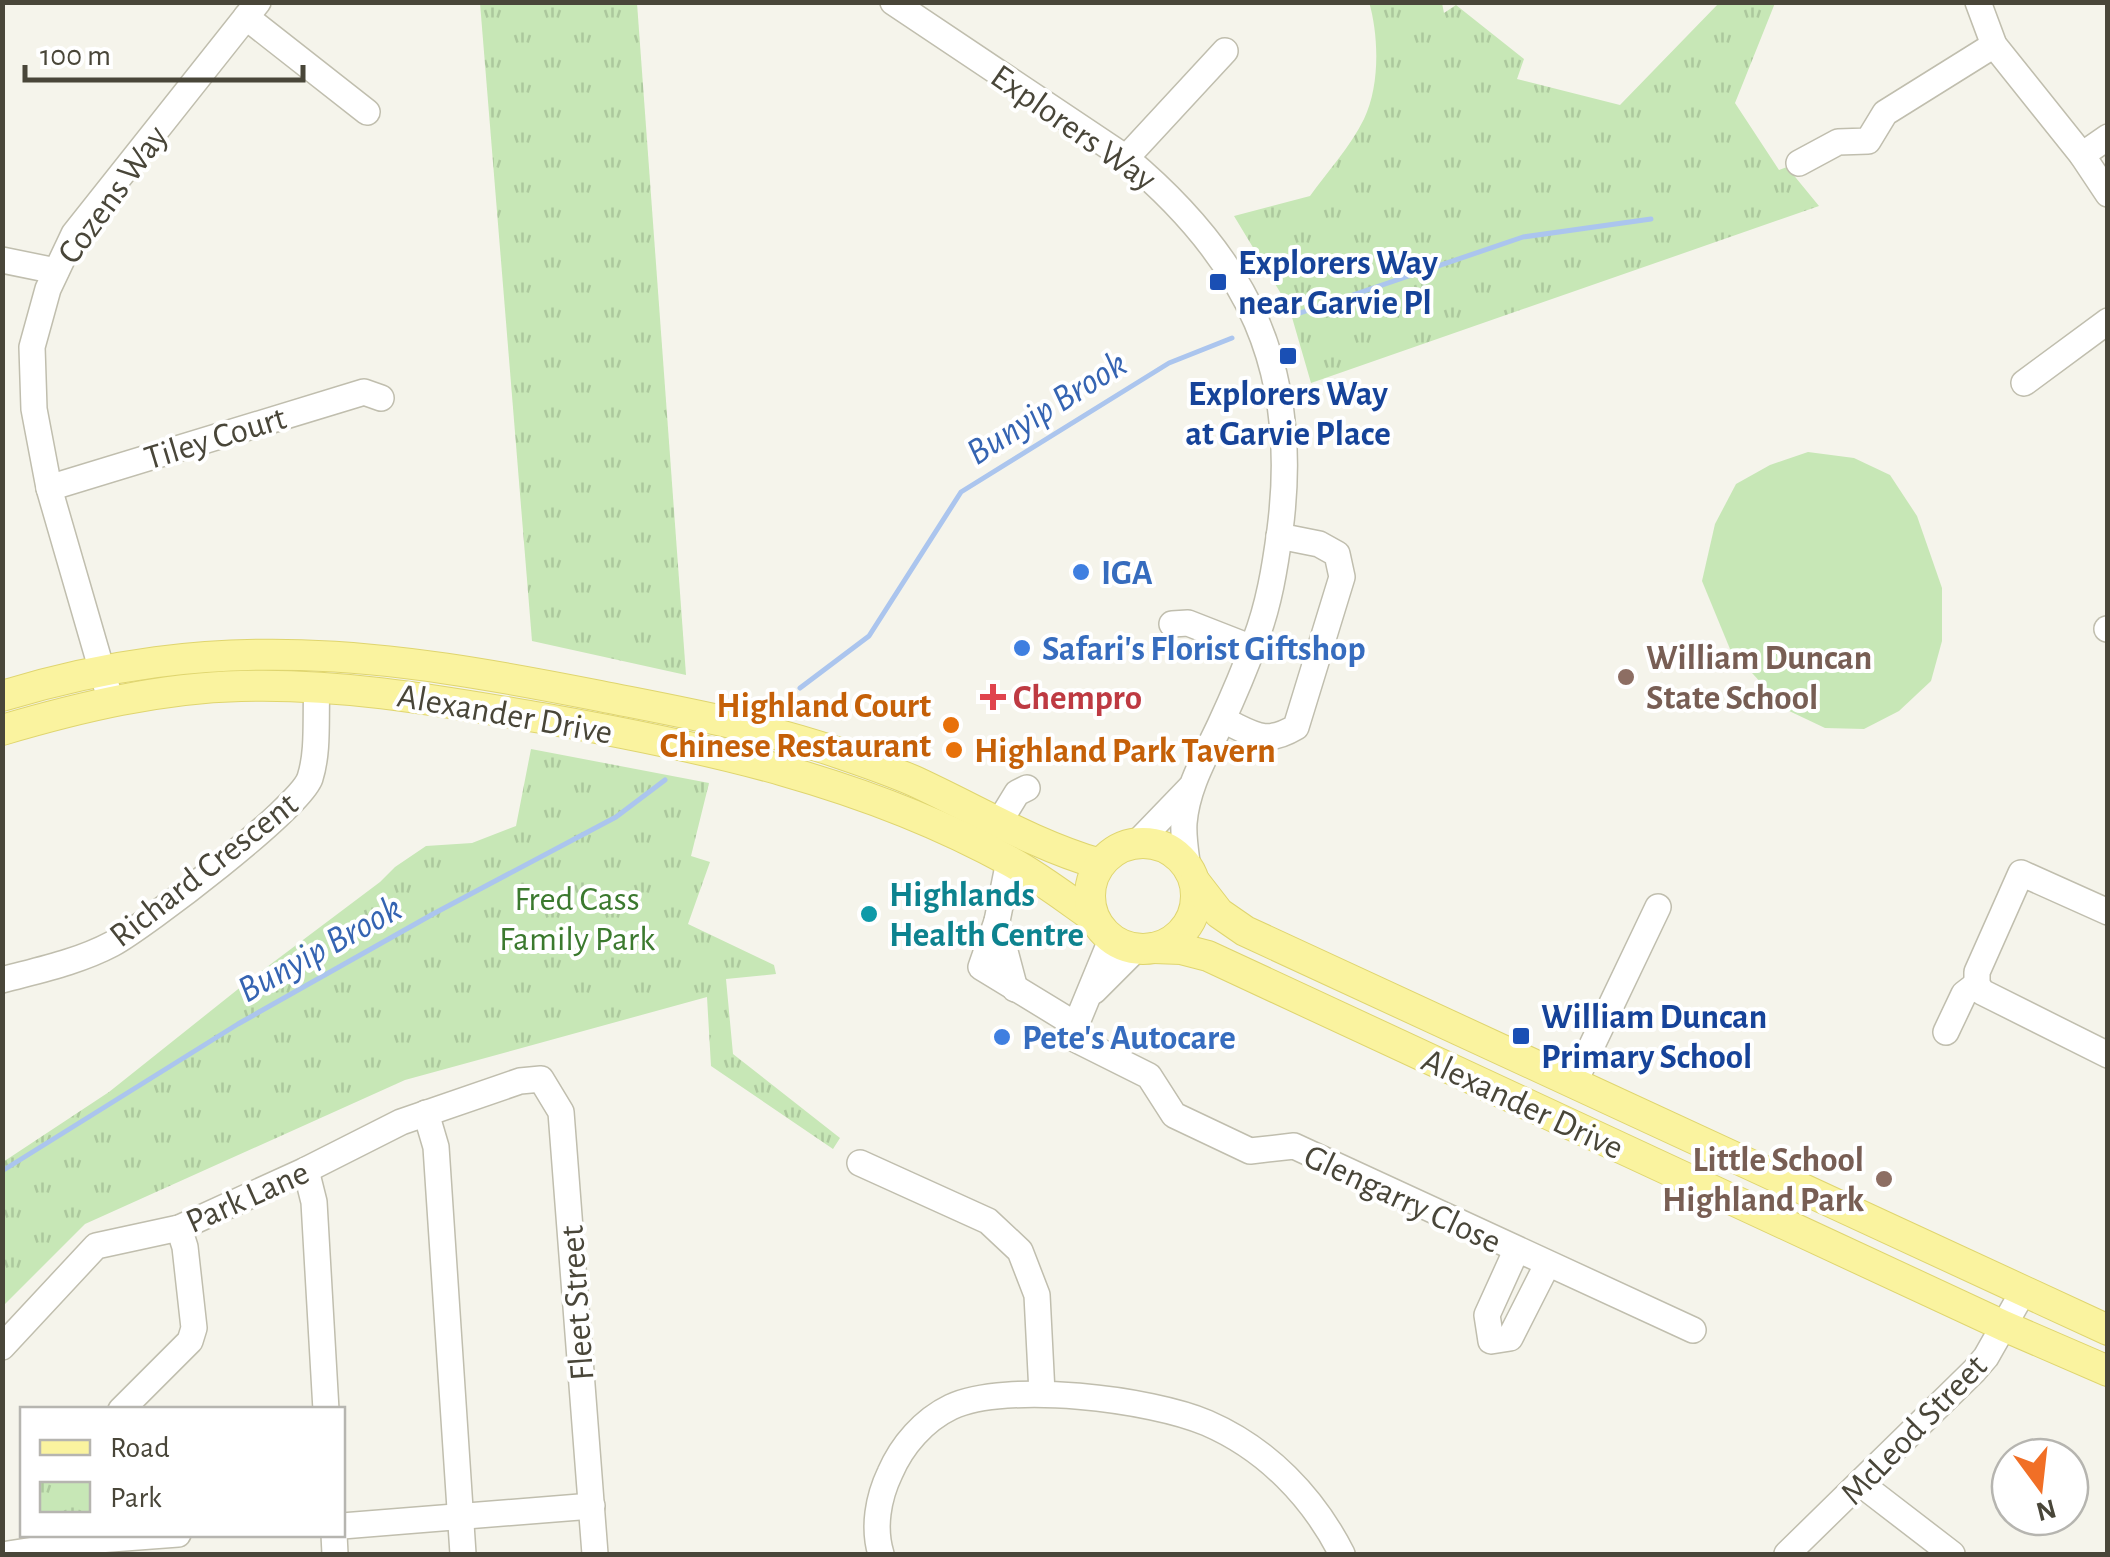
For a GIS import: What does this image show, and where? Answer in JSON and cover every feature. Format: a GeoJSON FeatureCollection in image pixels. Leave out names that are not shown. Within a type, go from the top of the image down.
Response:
{"type":"FeatureCollection","features":[{"type":"Feature","properties":{"kind":"main road","name":"Alexander Drive"},"geometry":{"type":"LineString","coordinates":[[2,696],[103,670],[218,654],[282,652],[396,659],[718,718],[834,751],[911,780],[1066,854],[1100,864]]}},
{"type":"Feature","properties":{"kind":"main road","name":"Alexander Drive"},"geometry":{"type":"LineString","coordinates":[[2,730],[111,702],[196,689],[317,686],[418,696],[752,760],[830,783],[914,814],[1009,861],[1124,938],[1208,956],[2108,1371]]}},
{"type":"Feature","properties":{"kind":"main road"},"geometry":{"type":"LineString","coordinates":[[1136,844],[1154,844],[1171,852],[1191,875],[1197,902],[1190,919],[1171,941],[1124,938],[1089,890],[1100,864],[1119,849],[1136,844]]}},
{"type":"Feature","properties":{"kind":"main road","name":"Alexander Drive"},"geometry":{"type":"LineString","coordinates":[[1191,875],[1219,913],[1245,931],[2108,1330]]}},
{"type":"Feature","properties":{"kind":"main road"},"geometry":{"type":"LineString","coordinates":[[1731,1154],[1770,1185],[1822,1214],[1820,1227],[1792,1228]]}},
{"type":"Feature","properties":{"kind":"street","name":"Explorers Way"},"geometry":{"type":"LineString","coordinates":[[893,2],[1126,158],[1197,224],[1251,305],[1272,366],[1282,408],[1286,460],[1279,536],[1269,594],[1252,648],[1190,788],[1183,826],[1191,875]]}},
{"type":"Feature","properties":{"kind":"street"},"geometry":{"type":"LineString","coordinates":[[1978,2],[1994,44],[2108,194]]}},
{"type":"Feature","properties":{"kind":"street"},"geometry":{"type":"LineString","coordinates":[[252,10],[367,112]]}},
{"type":"Feature","properties":{"kind":"street","name":"Cozens Way"},"geometry":{"type":"LineString","coordinates":[[111,702],[49,488],[34,409],[32,347],[56,272],[74,234],[252,10]]}},
{"type":"Feature","properties":{"kind":"street"},"geometry":{"type":"LineString","coordinates":[[1798,163],[1838,142],[1868,141],[1885,113],[1994,44]]}},
{"type":"Feature","properties":{"kind":"street"},"geometry":{"type":"LineString","coordinates":[[1126,158],[1224,51]]}},
{"type":"Feature","properties":{"kind":"street"},"geometry":{"type":"LineString","coordinates":[[2082,155],[2108,137]]}},
{"type":"Feature","properties":{"kind":"street"},"geometry":{"type":"LineString","coordinates":[[2,260],[56,272]]}},
{"type":"Feature","properties":{"kind":"street"},"geometry":{"type":"LineString","coordinates":[[2024,383],[2108,322]]}},
{"type":"Feature","properties":{"kind":"street","name":"Tiley Court"},"geometry":{"type":"LineString","coordinates":[[49,488],[364,392],[380,398]]}},
{"type":"Feature","properties":{"kind":"street"},"geometry":{"type":"LineString","coordinates":[[1222,720],[1264,739],[1278,737],[1296,727],[1342,577],[1338,554],[1319,544],[1279,536]]}},
{"type":"Feature","properties":{"kind":"street"},"geometry":{"type":"LineString","coordinates":[[1172,624],[1188,623],[1252,648]]}},
{"type":"Feature","properties":{"kind":"street","name":"Richard Crescent"},"geometry":{"type":"LineString","coordinates":[[2,980],[89,956],[114,943],[200,880],[301,794],[312,765],[317,686]]}},
{"type":"Feature","properties":{"kind":"street"},"geometry":{"type":"LineString","coordinates":[[998,824],[1017,794],[1027,788]]}},
{"type":"Feature","properties":{"kind":"street","name":"Explorers Way"},"geometry":{"type":"LineString","coordinates":[[1136,844],[1190,788]]}},
{"type":"Feature","properties":{"kind":"street"},"geometry":{"type":"LineString","coordinates":[[1009,861],[997,922],[1015,988],[1076,1024],[1087,998],[1124,938]]}},
{"type":"Feature","properties":{"kind":"street"},"geometry":{"type":"LineString","coordinates":[[2108,912],[2021,873],[1977,972],[1982,992],[2108,1055]]}},
{"type":"Feature","properties":{"kind":"street"},"geometry":{"type":"LineString","coordinates":[[1574,1082],[1658,907]]}},
{"type":"Feature","properties":{"kind":"street"},"geometry":{"type":"LineString","coordinates":[[1946,1032],[1964,994],[1978,984]]}},
{"type":"Feature","properties":{"kind":"street","name":"Glengarry Close"},"geometry":{"type":"LineString","coordinates":[[1076,1024],[1071,1037],[1150,1076],[1174,1115],[1250,1151],[1294,1146],[1692,1330]]}},
{"type":"Feature","properties":{"kind":"street","name":"Fleet Street"},"geometry":{"type":"LineString","coordinates":[[520,1081],[541,1078],[561,1112],[595,1554]]}},
{"type":"Feature","properties":{"kind":"street","name":"Park Lane"},"geometry":{"type":"LineString","coordinates":[[2,1347],[96,1246],[178,1228],[401,1122],[520,1081]]}},
{"type":"Feature","properties":{"kind":"street"},"geometry":{"type":"LineString","coordinates":[[426,1114],[436,1147],[463,1554]]}},
{"type":"Feature","properties":{"kind":"street"},"geometry":{"type":"LineString","coordinates":[[860,1163],[988,1222],[1020,1252],[1036,1296],[1042,1394]]}},
{"type":"Feature","properties":{"kind":"street"},"geometry":{"type":"LineString","coordinates":[[306,1170],[314,1202],[326,1407]]}},
{"type":"Feature","properties":{"kind":"street"},"geometry":{"type":"LineString","coordinates":[[124,1407],[190,1340],[194,1328],[185,1247],[178,1228]]}},
{"type":"Feature","properties":{"kind":"street","name":"Glengarry Close"},"geometry":{"type":"LineString","coordinates":[[1516,1251],[1486,1315],[1491,1340],[1510,1338],[1546,1265]]}},
{"type":"Feature","properties":{"kind":"street","name":"McLeod Street"},"geometry":{"type":"LineString","coordinates":[[1788,1554],[1974,1371],[2024,1290]]}},
{"type":"Feature","properties":{"kind":"street"},"geometry":{"type":"LineString","coordinates":[[881,1554],[877,1541],[880,1500],[899,1453],[918,1431],[944,1411],[972,1400],[1042,1394],[1152,1406],[1234,1437],[1300,1490],[1342,1554]]}},
{"type":"Feature","properties":{"kind":"street"},"geometry":{"type":"LineString","coordinates":[[1861,1484],[1952,1554]]}},
{"type":"Feature","properties":{"kind":"street"},"geometry":{"type":"LineString","coordinates":[[345,1526],[592,1506]]}},
{"type":"Feature","properties":{"kind":"street"},"geometry":{"type":"LineString","coordinates":[[8,1554],[138,1537]]}},
{"type":"Feature","properties":{"kind":"green space"},"geometry":{"type":"Polygon","coordinates":[[[1369,2],[1442,3],[1444,13],[1456,5],[1524,59],[1517,79],[1620,105],[1719,3],[1775,3],[1735,103],[1779,170],[1787,167],[1819,206],[1311,383],[1289,307],[1234,216],[1310,196],[1352,139],[1369,106],[1375,76],[1375,30],[1369,2]]]}},
{"type":"Feature","properties":{"kind":"green space"},"geometry":{"type":"Polygon","coordinates":[[[480,3],[637,3],[686,675],[532,641],[480,3]]]}},
{"type":"Feature","properties":{"kind":"green space"},"geometry":{"type":"Polygon","coordinates":[[[1808,452],[1854,458],[1890,475],[1917,516],[1942,588],[1942,641],[1931,681],[1899,711],[1864,729],[1825,728],[1785,709],[1730,649],[1702,581],[1715,524],[1736,484],[1770,465],[1808,452]]]}},
{"type":"Feature","properties":{"kind":"green space","name":"Fred Cass Family Park"},"geometry":{"type":"Polygon","coordinates":[[[531,749],[709,783],[691,856],[710,862],[688,924],[774,965],[776,974],[726,979],[733,1054],[840,1138],[833,1149],[711,1066],[707,997],[405,1080],[85,1224],[3,1306],[3,1162],[109,1092],[426,846],[472,843],[516,826],[531,749]]]}},
{"type":"Feature","properties":{"kind":"waterway","name":"Bunyip Brook"},"geometry":{"type":"LineString","coordinates":[[1300,313],[1523,237],[1651,219]]}},
{"type":"Feature","properties":{"kind":"waterway","name":"Bunyip Brook"},"geometry":{"type":"LineString","coordinates":[[800,688],[869,636],[961,492],[1169,363],[1232,338]]}},
{"type":"Feature","properties":{"kind":"waterway","name":"Bunyip Brook"},"geometry":{"type":"LineString","coordinates":[[2,1171],[238,1024],[616,817],[665,780]]}},
{"type":"Feature","properties":{"kind":"place","name":"Explorers Way near Garvie Pl"},"geometry":{"type":"Point","coordinates":[1218,282]}},
{"type":"Feature","properties":{"kind":"place","name":"Explorers Way at Garvie Place"},"geometry":{"type":"Point","coordinates":[1288,356]}},
{"type":"Feature","properties":{"kind":"place","name":"IGA"},"geometry":{"type":"Point","coordinates":[1081,572]}},
{"type":"Feature","properties":{"kind":"place","name":"Safari's Florist Giftshop"},"geometry":{"type":"Point","coordinates":[1022,648]}},
{"type":"Feature","properties":{"kind":"place","name":"William Duncan State School"},"geometry":{"type":"Point","coordinates":[1626,677]}},
{"type":"Feature","properties":{"kind":"place","name":"Chempro"},"geometry":{"type":"Point","coordinates":[993,697]}},
{"type":"Feature","properties":{"kind":"place","name":"Highland Court Chinese Restaurant"},"geometry":{"type":"Point","coordinates":[951,725]}},
{"type":"Feature","properties":{"kind":"place","name":"Highland Park Tavern"},"geometry":{"type":"Point","coordinates":[954,750]}},
{"type":"Feature","properties":{"kind":"place","name":"Highlands Health Centre"},"geometry":{"type":"Point","coordinates":[869,914]}},
{"type":"Feature","properties":{"kind":"place","name":"William Duncan Primary School"},"geometry":{"type":"Point","coordinates":[1521,1036]}},
{"type":"Feature","properties":{"kind":"place","name":"Pete's Autocare"},"geometry":{"type":"Point","coordinates":[1002,1037]}},
{"type":"Feature","properties":{"kind":"place","name":"Little School Highland Park"},"geometry":{"type":"Point","coordinates":[1884,1179]}}]}
